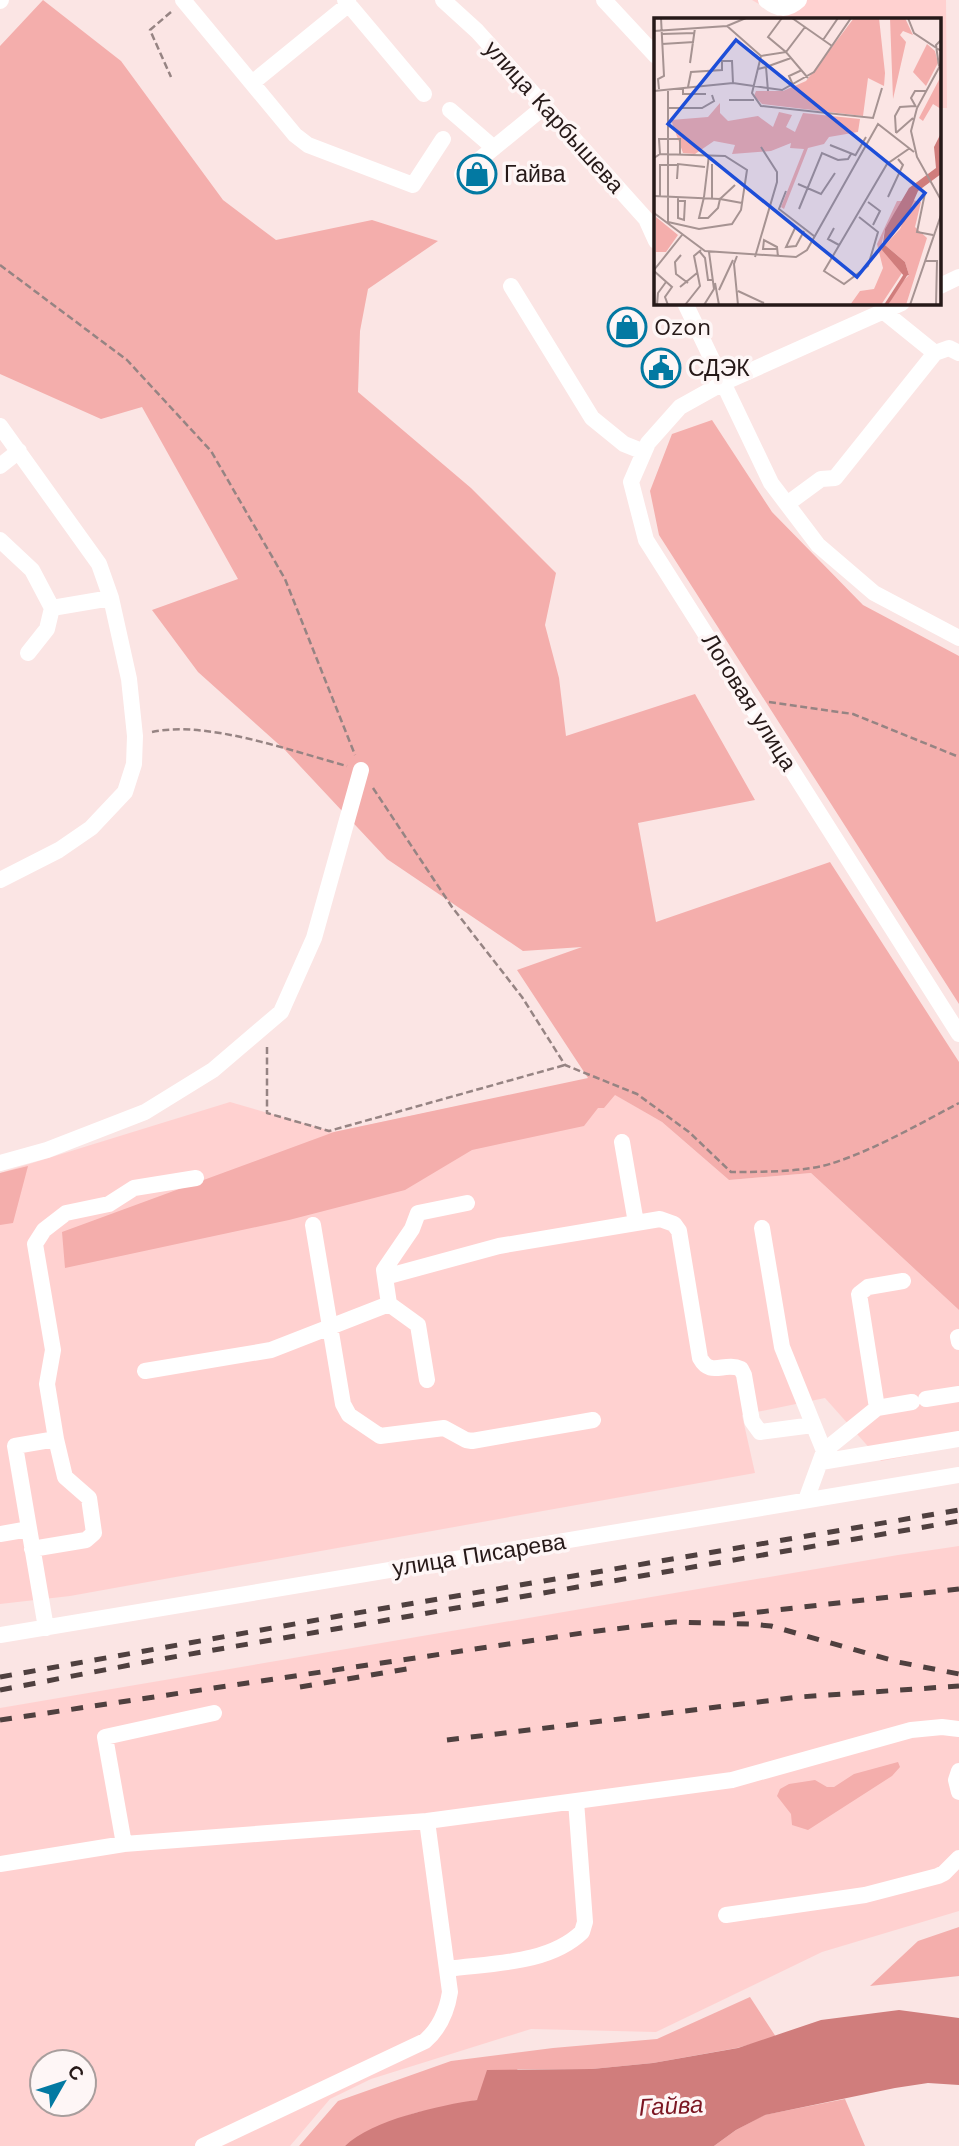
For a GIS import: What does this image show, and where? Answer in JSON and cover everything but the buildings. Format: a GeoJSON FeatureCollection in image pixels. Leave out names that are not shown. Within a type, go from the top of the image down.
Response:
{"type":"FeatureCollection","features":[{"type":"Feature","properties":{"kind":"street","name":"улица Карбышева"},"geometry":{"type":"LineString","coordinates":[[443,0],[477,31],[545,106],[651,214]]}},
{"type":"Feature","properties":{"kind":"street"},"geometry":{"type":"LineString","coordinates":[[604,0],[654,54]]}},
{"type":"Feature","properties":{"kind":"street"},"geometry":{"type":"LineString","coordinates":[[766,0],[778,8],[787,9],[799,0]]}},
{"type":"Feature","properties":{"kind":"street"},"geometry":{"type":"LineString","coordinates":[[252,83],[347,2],[425,94]]}},
{"type":"Feature","properties":{"kind":"street"},"geometry":{"type":"LineString","coordinates":[[190,3],[252,83],[301,140],[409,185],[415,183],[443,139]]}},
{"type":"Feature","properties":{"kind":"street"},"geometry":{"type":"LineString","coordinates":[[462,174],[545,106]]}},
{"type":"Feature","properties":{"kind":"street"},"geometry":{"type":"LineString","coordinates":[[450,110],[494,148]]}},
{"type":"Feature","properties":{"kind":"street"},"geometry":{"type":"LineString","coordinates":[[942,285],[959,277]]}},
{"type":"Feature","properties":{"kind":"street"},"geometry":{"type":"LineString","coordinates":[[511,286],[592,418],[624,444],[644,452]]}},
{"type":"Feature","properties":{"kind":"street"},"geometry":{"type":"LineString","coordinates":[[685,304],[771,483],[818,545],[874,593],[959,638]]}},
{"type":"Feature","properties":{"kind":"street","name":"Логовая улица"},"geometry":{"type":"LineString","coordinates":[[900,304],[723,383],[680,407],[648,443],[631,482],[646,540],[959,1034]]}},
{"type":"Feature","properties":{"kind":"street"},"geometry":{"type":"LineString","coordinates":[[883,311],[935,353]]}},
{"type":"Feature","properties":{"kind":"street"},"geometry":{"type":"LineString","coordinates":[[787,504],[821,479],[835,478],[935,353],[948,348],[959,353]]}},
{"type":"Feature","properties":{"kind":"street"},"geometry":{"type":"LineString","coordinates":[[0,426],[99,564],[111,598],[129,679],[135,736],[134,764],[125,792],[91,828],[59,850],[0,880]]}},
{"type":"Feature","properties":{"kind":"street"},"geometry":{"type":"LineString","coordinates":[[0,466],[19,451]]}},
{"type":"Feature","properties":{"kind":"street"},"geometry":{"type":"LineString","coordinates":[[0,540],[32,570],[52,608],[47,629],[28,653]]}},
{"type":"Feature","properties":{"kind":"street"},"geometry":{"type":"LineString","coordinates":[[52,608],[111,598]]}},
{"type":"Feature","properties":{"kind":"street"},"geometry":{"type":"LineString","coordinates":[[0,1163],[47,1150],[145,1112],[213,1070],[281,1012],[314,938],[361,770]]}},
{"type":"Feature","properties":{"kind":"street"},"geometry":{"type":"LineString","coordinates":[[622,1142],[636,1223]]}},
{"type":"Feature","properties":{"kind":"street"},"geometry":{"type":"LineString","coordinates":[[32,1549],[86,1540],[94,1533],[89,1498],[65,1477],[57,1439],[47,1384],[53,1350],[36,1254],[38,1236],[66,1213],[109,1203],[134,1188],[195,1178]]}},
{"type":"Feature","properties":{"kind":"street"},"geometry":{"type":"LineString","coordinates":[[428,1380],[418,1325],[389,1304],[384,1270],[412,1229],[418,1213],[467,1203]]}},
{"type":"Feature","properties":{"kind":"street"},"geometry":{"type":"LineString","coordinates":[[385,1277],[499,1246],[660,1219],[674,1224],[678,1231],[700,1358],[708,1368],[732,1366],[741,1369],[756,1429],[766,1433],[813,1425]]}},
{"type":"Feature","properties":{"kind":"street"},"geometry":{"type":"LineString","coordinates":[[313,1225],[345,1409],[354,1419],[380,1436],[444,1428],[472,1441],[593,1420]]}},
{"type":"Feature","properties":{"kind":"street"},"geometry":{"type":"LineString","coordinates":[[762,1228],[782,1347],[813,1425],[822,1457]]}},
{"type":"Feature","properties":{"kind":"street"},"geometry":{"type":"LineString","coordinates":[[877,1408],[859,1294],[868,1286],[903,1281]]}},
{"type":"Feature","properties":{"kind":"street"},"geometry":{"type":"LineString","coordinates":[[145,1371],[271,1350],[389,1304]]}},
{"type":"Feature","properties":{"kind":"street"},"geometry":{"type":"LineString","coordinates":[[806,1500],[822,1457],[877,1408],[959,1394]]}},
{"type":"Feature","properties":{"kind":"street"},"geometry":{"type":"LineString","coordinates":[[46,1628],[29,1529],[7,1447],[57,1439]]}},
{"type":"Feature","properties":{"kind":"street"},"geometry":{"type":"LineString","coordinates":[[822,1457],[959,1439]]}},
{"type":"Feature","properties":{"kind":"street","name":"улица Писарева"},"geometry":{"type":"LineString","coordinates":[[0,1635],[959,1475]]}},
{"type":"Feature","properties":{"kind":"street"},"geometry":{"type":"LineString","coordinates":[[0,1534],[29,1529]]}},
{"type":"Feature","properties":{"kind":"street"},"geometry":{"type":"LineString","coordinates":[[124,1844],[105,1737],[214,1713]]}},
{"type":"Feature","properties":{"kind":"street"},"geometry":{"type":"LineString","coordinates":[[0,1864],[124,1844],[427,1821],[732,1780],[911,1730],[942,1727],[959,1729]]}},
{"type":"Feature","properties":{"kind":"street"},"geometry":{"type":"LineString","coordinates":[[959,1771],[956,1780],[959,1792]]}},
{"type":"Feature","properties":{"kind":"street"},"geometry":{"type":"LineString","coordinates":[[448,1969],[551,1953],[582,1932],[584,1922],[576,1801]]}},
{"type":"Feature","properties":{"kind":"street"},"geometry":{"type":"LineString","coordinates":[[203,2146],[425,2041],[433,2034],[445,2013],[450,1992],[427,1821]]}},
{"type":"Feature","properties":{"kind":"street"},"geometry":{"type":"LineString","coordinates":[[726,1916],[865,1895],[937,1876],[959,1858]]}},
{"type":"Feature","properties":{"kind":"path"},"geometry":{"type":"LineString","coordinates":[[171,77],[150,30],[190,3]]}},
{"type":"Feature","properties":{"kind":"path"},"geometry":{"type":"LineString","coordinates":[[0,265],[127,360],[211,452],[285,579],[361,770],[452,906],[522,997],[565,1065],[637,1094],[689,1132],[731,1172],[771,1172],[831,1164],[959,1103]]}},
{"type":"Feature","properties":{"kind":"path"},"geometry":{"type":"LineString","coordinates":[[747,699],[853,713],[959,757]]}},
{"type":"Feature","properties":{"kind":"path"},"geometry":{"type":"LineString","coordinates":[[135,736],[171,728],[237,737],[361,770]]}},
{"type":"Feature","properties":{"kind":"path"},"geometry":{"type":"LineString","coordinates":[[269,1022],[266,1058],[267,1113],[329,1131],[565,1065]]}},
{"type":"Feature","properties":{"kind":"shaded area"},"geometry":{"type":"Polygon","coordinates":[[[43,0],[121,61],[223,200],[276,240],[372,220],[438,241],[368,289],[360,331],[358,392],[471,488],[556,573],[545,625],[559,678],[566,736],[695,694],[755,800],[638,823],[656,922],[830,862],[959,1062],[959,1310],[811,1173],[729,1180],[662,1122],[615,1095],[604,1108],[598,1108],[584,1126],[472,1150],[405,1190],[289,1220],[65,1268],[62,1232],[334,1132],[588,1078],[517,970],[582,947],[523,951],[387,859],[285,750],[198,672],[152,610],[238,579],[142,407],[101,419],[0,374],[0,46],[43,0]]]}},
{"type":"Feature","properties":{"kind":"shaded area"},"geometry":{"type":"Polygon","coordinates":[[[752,0],[946,0],[947,108],[942,108],[942,18],[783,18],[752,0]]]}},
{"type":"Feature","properties":{"kind":"shaded area"},"geometry":{"type":"Polygon","coordinates":[[[712,420],[772,512],[863,605],[959,656],[959,1004],[659,535],[650,491],[672,434],[712,420]]]}},
{"type":"Feature","properties":{"kind":"shaded area"},"geometry":{"type":"Polygon","coordinates":[[[588,1079],[662,1122],[729,1180],[811,1173],[959,1310],[959,1446],[881,1461],[825,1398],[742,1415],[755,1473],[70,1596],[0,1604],[0,1173],[230,1102],[334,1132],[588,1079]]]}},
{"type":"Feature","properties":{"kind":"shaded area"},"geometry":{"type":"Polygon","coordinates":[[[28,1166],[13,1223],[0,1225],[0,1173],[28,1166]]]}},
{"type":"Feature","properties":{"kind":"shaded area"},"geometry":{"type":"Polygon","coordinates":[[[959,1546],[959,1911],[822,1952],[656,2032],[531,2029],[371,2079],[330,2099],[290,2146],[0,2146],[0,1708],[959,1546]]]}},
{"type":"Feature","properties":{"kind":"shaded area"},"geometry":{"type":"Polygon","coordinates":[[[898,1762],[900,1767],[892,1776],[808,1830],[792,1825],[791,1814],[777,1796],[780,1789],[789,1784],[815,1780],[827,1787],[834,1787],[854,1774],[898,1762]]]}},
{"type":"Feature","properties":{"kind":"shaded area"},"geometry":{"type":"Polygon","coordinates":[[[959,1927],[959,1976],[870,1986],[918,1941],[959,1927]]]}},
{"type":"Feature","properties":{"kind":"shaded area"},"geometry":{"type":"Polygon","coordinates":[[[750,1997],[776,2037],[737,2048],[653,2063],[592,2069],[518,2069],[477,2100],[415,2113],[379,2126],[345,2146],[299,2146],[338,2101],[451,2061],[657,2039],[750,1997]]]}},
{"type":"Feature","properties":{"kind":"shaded area"},"geometry":{"type":"Polygon","coordinates":[[[845,2099],[865,2146],[714,2146],[764,2115],[845,2099]]]}},
{"type":"Feature","properties":{"kind":"water"},"geometry":{"type":"Polygon","coordinates":[[[899,2010],[959,2018],[959,2085],[928,2083],[895,2088],[765,2115],[736,2130],[714,2146],[345,2146],[389,2121],[426,2110],[477,2100],[487,2070],[592,2069],[653,2063],[738,2048],[821,2020],[899,2010]]]}},
{"type":"Feature","properties":{"kind":"railway"},"geometry":{"type":"LineString","coordinates":[[0,1677],[959,1510]]}},
{"type":"Feature","properties":{"kind":"railway"},"geometry":{"type":"LineString","coordinates":[[0,1690],[156,1660],[959,1521]]}},
{"type":"Feature","properties":{"kind":"railway"},"geometry":{"type":"LineString","coordinates":[[733,1615],[959,1589]]}},
{"type":"Feature","properties":{"kind":"railway"},"geometry":{"type":"LineString","coordinates":[[0,1720],[589,1632],[674,1622],[771,1626],[898,1662],[959,1674]]}},
{"type":"Feature","properties":{"kind":"railway"},"geometry":{"type":"LineString","coordinates":[[300,1687],[407,1669]]}},
{"type":"Feature","properties":{"kind":"railway"},"geometry":{"type":"LineString","coordinates":[[447,1740],[799,1697],[959,1686]]}},
{"type":"Feature","properties":{"kind":"place","name":"Гайва"},"geometry":{"type":"Point","coordinates":[477,174]}},
{"type":"Feature","properties":{"kind":"place","name":"Ozon"},"geometry":{"type":"Point","coordinates":[627,327]}},
{"type":"Feature","properties":{"kind":"place","name":"СДЭК"},"geometry":{"type":"Point","coordinates":[661,368]}}]}
